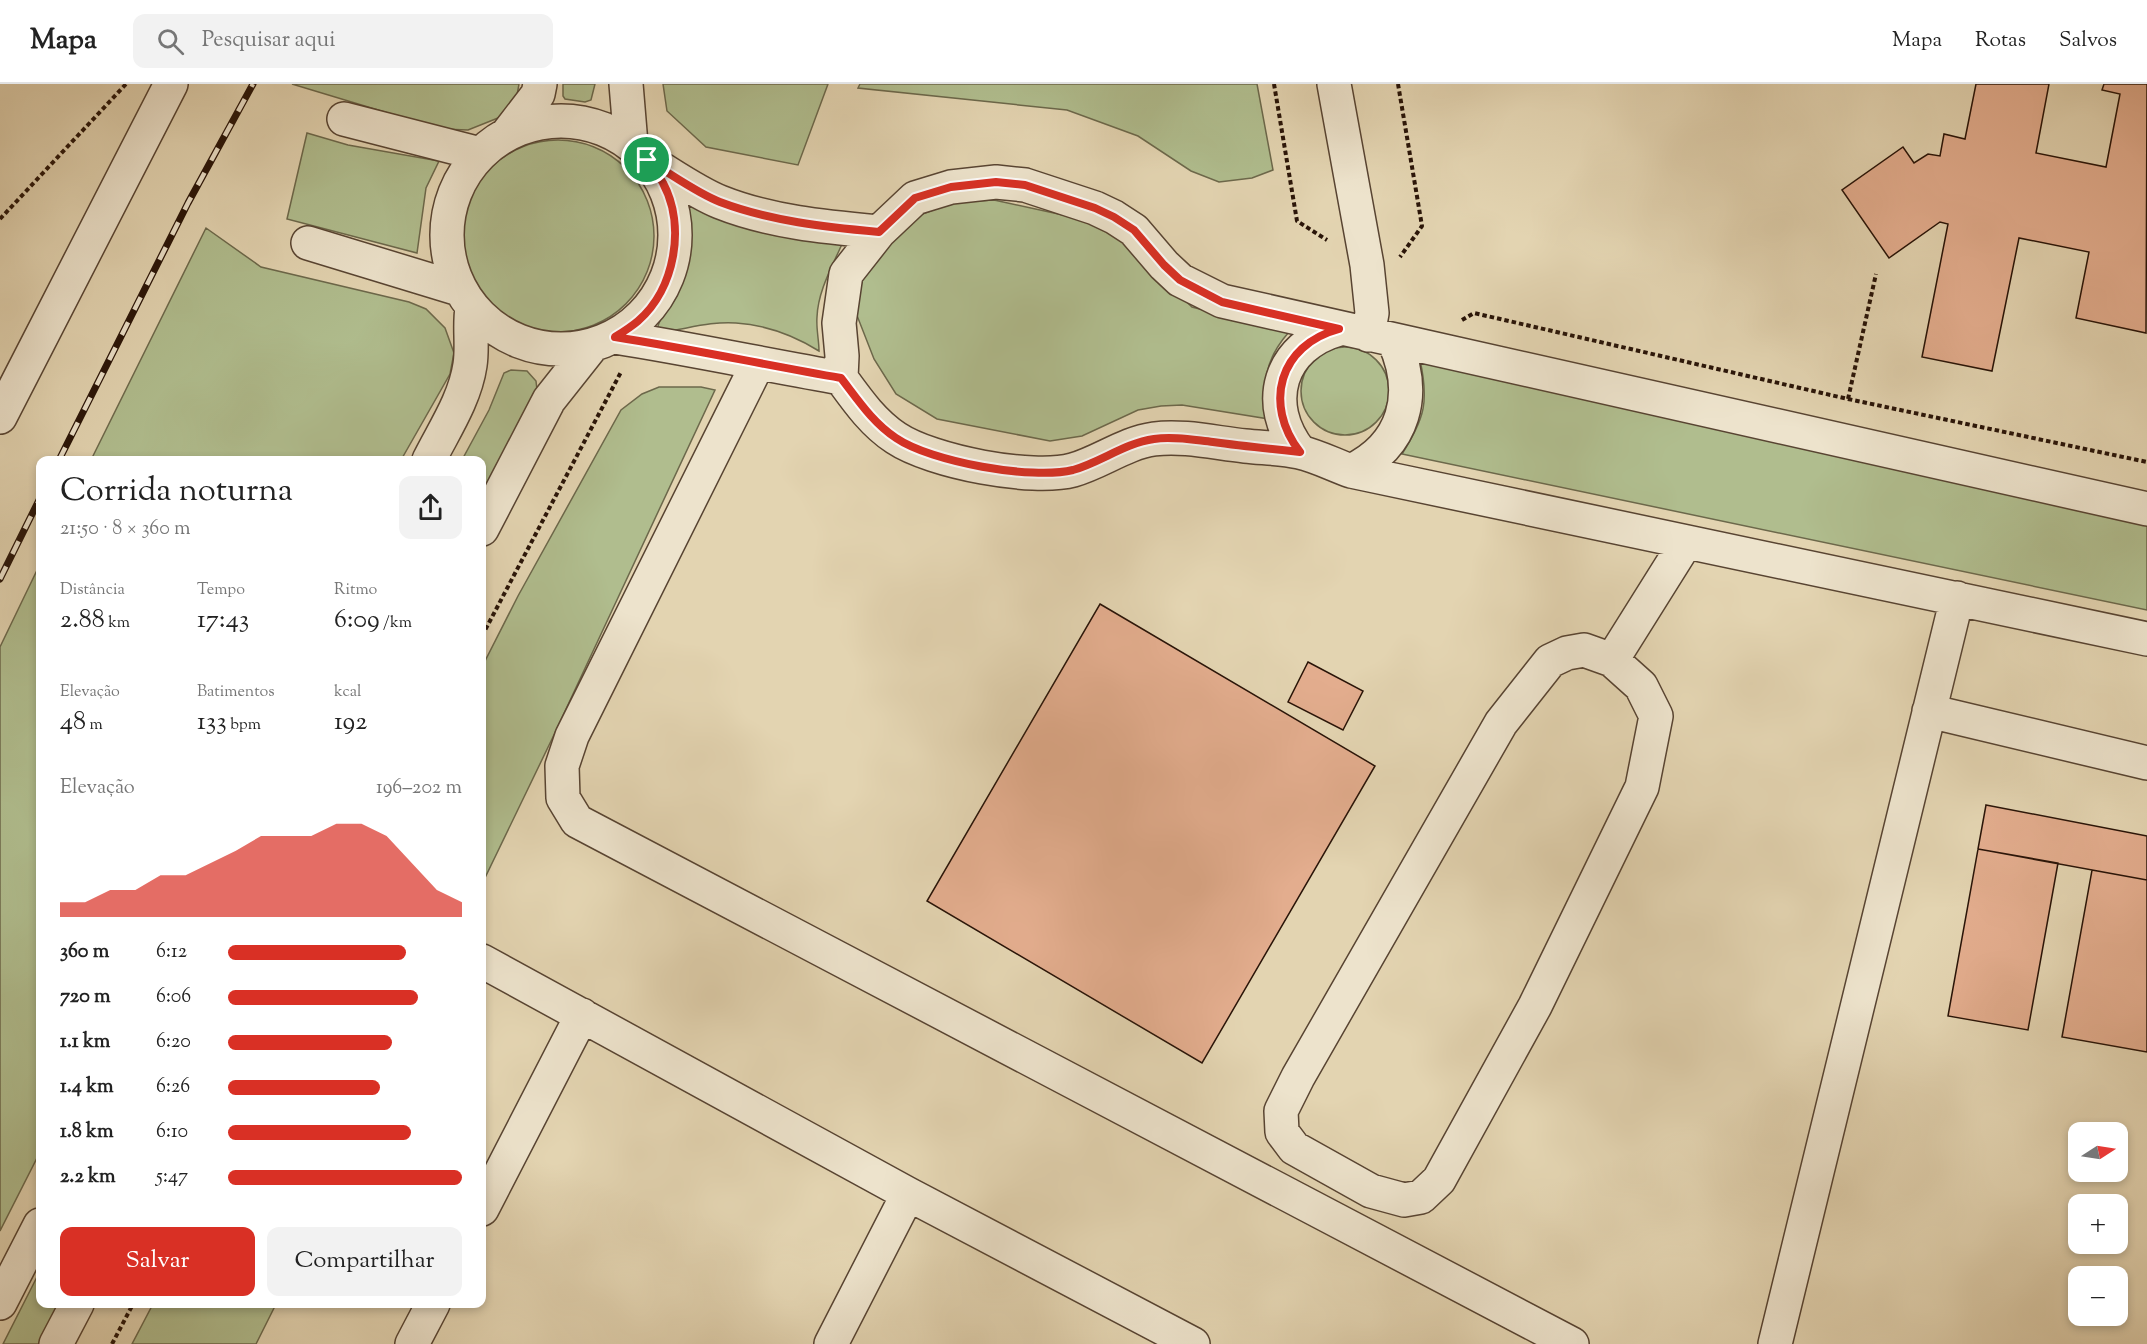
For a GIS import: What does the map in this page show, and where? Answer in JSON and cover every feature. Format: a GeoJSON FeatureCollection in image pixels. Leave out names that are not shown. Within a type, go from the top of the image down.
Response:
{"type":"FeatureCollection","features":[{"type":"Feature","properties":{"kind":"street"},"geometry":{"type":"LineString","coordinates":[[0,417],[171,84]]}},
{"type":"Feature","properties":{"kind":"street"},"geometry":{"type":"LineString","coordinates":[[508,133],[538,94],[540,84]]}},
{"type":"Feature","properties":{"kind":"street"},"geometry":{"type":"LineString","coordinates":[[486,521],[549,400],[617,342],[639,320],[658,297],[670,271],[675,242],[673,213],[664,184],[639,152],[626,84]]}},
{"type":"Feature","properties":{"kind":"street"},"geometry":{"type":"LineString","coordinates":[[1334,84],[1367,265],[1372,313],[1367,335]]}},
{"type":"Feature","properties":{"kind":"street"},"geometry":{"type":"LineString","coordinates":[[344,119],[480,153]]}},
{"type":"Feature","properties":{"kind":"street"},"geometry":{"type":"LineString","coordinates":[[431,456],[465,386],[472,344],[466,298],[450,261],[446,232],[451,204],[462,177],[480,153],[508,133],[533,124],[559,120],[584,123],[609,131],[718,201],[771,218],[822,227],[879,232]]}},
{"type":"Feature","properties":{"kind":"street"},"geometry":{"type":"LineString","coordinates":[[2147,509],[1222,302],[1180,280],[1134,230],[1114,217],[1095,208],[1025,185],[996,182],[951,187],[915,198],[879,232],[846,274],[839,323],[841,378],[868,414],[894,437],[913,449],[942,458],[1022,473],[1071,470],[1090,464],[1130,445],[1155,439],[1184,439],[1300,452],[1351,471],[2147,639]]}},
{"type":"Feature","properties":{"kind":"street"},"geometry":{"type":"LineString","coordinates":[[308,243],[466,298],[491,327],[514,340],[539,348],[565,350],[617,342],[727,356],[841,378]]}},
{"type":"Feature","properties":{"kind":"street"},"geometry":{"type":"LineString","coordinates":[[1300,452],[1290,440],[1283,425],[1280,394],[1289,364],[1310,341],[1324,333],[1367,335],[1402,360],[1406,392],[1403,413],[1395,432],[1383,449],[1363,465],[1351,471]]}},
{"type":"Feature","properties":{"kind":"street"},"geometry":{"type":"LineString","coordinates":[[758,363],[572,736],[562,766],[562,798],[577,821],[1572,1344]]}},
{"type":"Feature","properties":{"kind":"street"},"geometry":{"type":"LineString","coordinates":[[1612,660],[1686,542]]}},
{"type":"Feature","properties":{"kind":"street"},"geometry":{"type":"LineString","coordinates":[[1775,1344],[1957,598]]}},
{"type":"Feature","properties":{"kind":"street"},"geometry":{"type":"LineString","coordinates":[[1584,650],[1612,660],[1641,686],[1656,716],[1642,787],[1535,1006],[1438,1180],[1421,1197],[1404,1200],[1371,1191],[1294,1148],[1282,1132],[1281,1110],[1501,723],[1550,661],[1568,653],[1584,650]]}},
{"type":"Feature","properties":{"kind":"street"},"geometry":{"type":"LineString","coordinates":[[1929,711],[2147,763]]}},
{"type":"Feature","properties":{"kind":"street"},"geometry":{"type":"LineString","coordinates":[[486,963],[908,1194],[1193,1344]]}},
{"type":"Feature","properties":{"kind":"street"},"geometry":{"type":"LineString","coordinates":[[486,1201],[582,1015]]}},
{"type":"Feature","properties":{"kind":"street"},"geometry":{"type":"LineString","coordinates":[[831,1344],[908,1194]]}},
{"type":"Feature","properties":{"kind":"street"},"geometry":{"type":"LineString","coordinates":[[0,1303],[36,1232]]}},
{"type":"Feature","properties":{"kind":"street"},"geometry":{"type":"LineString","coordinates":[[56,1344],[75,1308]]}},
{"type":"Feature","properties":{"kind":"street"},"geometry":{"type":"LineString","coordinates":[[412,1344],[431,1308]]}},
{"type":"Feature","properties":{"kind":"path"},"geometry":{"type":"LineString","coordinates":[[0,219],[126,84]]}},
{"type":"Feature","properties":{"kind":"path"},"geometry":{"type":"LineString","coordinates":[[1274,84],[1297,221],[1335,245]]}},
{"type":"Feature","properties":{"kind":"path"},"geometry":{"type":"LineString","coordinates":[[1367,265],[1397,262],[1422,226],[1398,84]]}},
{"type":"Feature","properties":{"kind":"path"},"geometry":{"type":"LineString","coordinates":[[1848,399],[1876,274]]}},
{"type":"Feature","properties":{"kind":"path"},"geometry":{"type":"LineString","coordinates":[[1456,325],[1474,312],[1848,399],[2147,462]]}},
{"type":"Feature","properties":{"kind":"path"},"geometry":{"type":"LineString","coordinates":[[486,628],[630,357],[617,342]]}},
{"type":"Feature","properties":{"kind":"path"},"geometry":{"type":"LineString","coordinates":[[112,1344],[131,1308]]}},
{"type":"Feature","properties":{"kind":"green space"},"geometry":{"type":"Polygon","coordinates":[[[292,84],[519,84],[516,101],[509,111],[468,130],[441,129],[292,84]]]}},
{"type":"Feature","properties":{"kind":"green space"},"geometry":{"type":"Polygon","coordinates":[[[563,84],[595,84],[591,100],[585,102],[565,99],[563,84]]]}},
{"type":"Feature","properties":{"kind":"green space"},"geometry":{"type":"Polygon","coordinates":[[[663,84],[828,84],[798,165],[706,147],[667,111],[663,84]]]}},
{"type":"Feature","properties":{"kind":"green space"},"geometry":{"type":"Polygon","coordinates":[[[860,84],[1257,84],[1273,170],[1252,178],[1219,182],[1191,171],[1138,136],[1067,110],[858,88],[860,84]]]}},
{"type":"Feature","properties":{"kind":"green space"},"geometry":{"type":"Polygon","coordinates":[[[307,133],[348,145],[439,161],[426,188],[417,253],[287,219],[307,133]]]}},
{"type":"Feature","properties":{"kind":"green space"},"geometry":{"type":"Polygon","coordinates":[[[558,140],[586,144],[611,156],[626,168],[638,183],[650,208],[654,236],[650,264],[638,289],[626,304],[611,316],[586,328],[558,332],[530,328],[505,316],[490,304],[478,289],[466,264],[462,236],[466,208],[478,183],[490,168],[505,156],[530,144],[558,140]]]}},
{"type":"Feature","properties":{"kind":"green space"},"geometry":{"type":"Polygon","coordinates":[[[994,200],[1095,222],[1127,245],[1192,307],[1289,332],[1274,352],[1267,373],[1266,395],[1269,419],[1182,405],[1161,406],[1138,410],[1082,436],[1050,441],[937,419],[896,394],[874,359],[856,313],[864,270],[891,237],[920,215],[954,202],[994,200]]]}},
{"type":"Feature","properties":{"kind":"green space"},"geometry":{"type":"Polygon","coordinates":[[[684,204],[799,239],[842,244],[826,279],[818,307],[819,351],[779,332],[747,324],[718,323],[663,332],[657,330],[661,317],[678,285],[685,262],[688,240],[684,204]]]}},
{"type":"Feature","properties":{"kind":"green space"},"geometry":{"type":"Polygon","coordinates":[[[206,228],[261,267],[409,302],[426,309],[445,328],[454,353],[450,374],[403,456],[93,456],[206,228]]]}},
{"type":"Feature","properties":{"kind":"green space"},"geometry":{"type":"Polygon","coordinates":[[[1345,347],[1362,351],[1376,360],[1385,374],[1389,391],[1385,408],[1376,422],[1362,431],[1345,435],[1328,431],[1314,422],[1305,408],[1301,391],[1305,374],[1314,360],[1328,351],[1345,347]]]}},
{"type":"Feature","properties":{"kind":"green space"},"geometry":{"type":"Polygon","coordinates":[[[1420,360],[2147,523],[2147,610],[1402,454],[1416,430],[1423,409],[1424,387],[1420,360]]]}},
{"type":"Feature","properties":{"kind":"green space"},"geometry":{"type":"Polygon","coordinates":[[[511,370],[527,371],[536,381],[537,390],[486,489],[486,456],[464,456],[489,410],[504,373],[511,370]]]}},
{"type":"Feature","properties":{"kind":"green space"},"geometry":{"type":"Polygon","coordinates":[[[659,387],[701,387],[715,390],[486,876],[486,659],[518,596],[621,410],[642,394],[659,387]]]}},
{"type":"Feature","properties":{"kind":"green space"},"geometry":{"type":"Polygon","coordinates":[[[36,572],[36,1160],[0,1231],[0,647],[36,572]]]}},
{"type":"Feature","properties":{"kind":"green space"},"geometry":{"type":"Polygon","coordinates":[[[36,1279],[36,1308],[58,1308],[39,1344],[3,1344],[36,1279]]]}},
{"type":"Feature","properties":{"kind":"green space"},"geometry":{"type":"Polygon","coordinates":[[[151,1308],[274,1308],[256,1344],[132,1344],[151,1308]]]}},
{"type":"Feature","properties":{"kind":"building"},"geometry":{"type":"Polygon","coordinates":[[[1976,84],[2049,84],[2036,153],[2106,167],[2120,94],[2102,90],[2104,84],[2147,84],[2146,333],[2076,318],[2089,252],[2019,238],[1992,371],[1922,357],[1948,224],[1940,222],[1889,258],[1842,190],[1903,147],[1914,163],[1928,154],[1940,156],[1944,134],[1965,139],[1976,84]]]}},
{"type":"Feature","properties":{"kind":"building"},"geometry":{"type":"Polygon","coordinates":[[[1100,604],[1375,766],[1202,1063],[927,901],[1100,604]]]}},
{"type":"Feature","properties":{"kind":"building"},"geometry":{"type":"Polygon","coordinates":[[[1308,662],[1363,691],[1343,730],[1288,702],[1308,662]]]}},
{"type":"Feature","properties":{"kind":"building"},"geometry":{"type":"Polygon","coordinates":[[[1986,805],[2147,836],[2147,880],[1978,849],[1986,805]]]}},
{"type":"Feature","properties":{"kind":"building"},"geometry":{"type":"Polygon","coordinates":[[[1978,849],[2058,863],[2028,1030],[1948,1016],[1978,849]]]}},
{"type":"Feature","properties":{"kind":"building"},"geometry":{"type":"Polygon","coordinates":[[[2092,870],[2147,880],[2147,1052],[2062,1037],[2092,870]]]}},
{"type":"Feature","properties":{"kind":"railway"},"geometry":{"type":"LineString","coordinates":[[61,456],[188,203],[253,84]]}},
{"type":"Feature","properties":{"kind":"railway"},"geometry":{"type":"LineString","coordinates":[[0,579],[36,506]]}},
{"type":"Feature","properties":{"kind":"route"},"geometry":{"type":"LineString","coordinates":[[647,160],[718,201],[771,218],[822,227],[879,232],[915,198],[951,187],[996,182],[1025,185],[1095,208],[1134,230],[1180,280],[1222,302],[1339,329],[1324,333],[1310,341],[1289,364],[1283,378],[1280,410],[1283,425],[1290,440],[1300,452],[1184,439],[1155,439],[1130,445],[1090,464],[1071,470],[1022,473],[942,458],[913,449],[894,437],[868,414],[841,378],[615,337],[639,320],[658,297],[670,271],[675,242],[673,213],[664,184],[647,160]]}}]}
